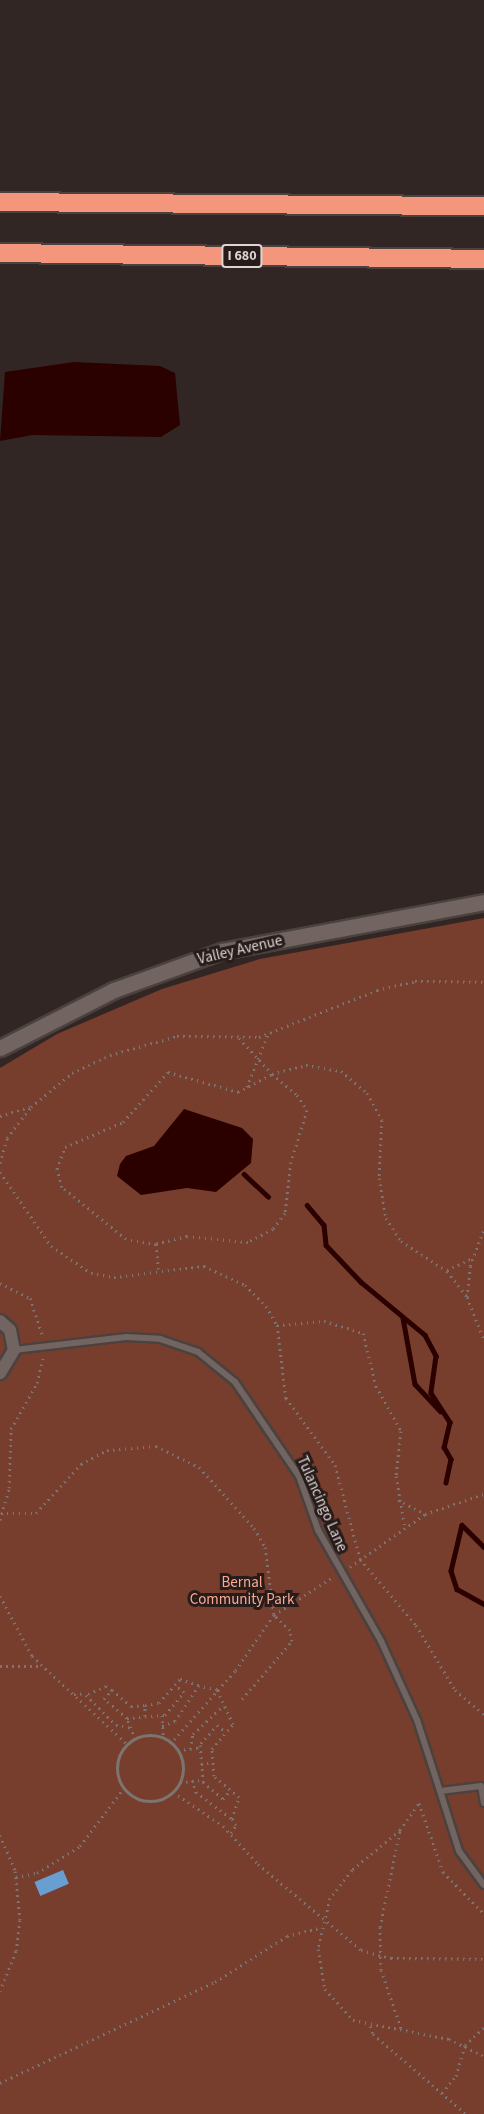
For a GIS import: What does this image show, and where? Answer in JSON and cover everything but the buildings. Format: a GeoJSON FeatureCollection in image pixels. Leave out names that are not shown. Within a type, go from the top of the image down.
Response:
{"type":"FeatureCollection","features":[{"type":"Feature","properties":{"kind":"highway"},"geometry":{"type":"LineString","coordinates":[[0,202],[484,206]]}},
{"type":"Feature","properties":{"kind":"highway","name":"I 680"},"geometry":{"type":"LineString","coordinates":[[0,253],[484,259]]}},
{"type":"Feature","properties":{"kind":"street","name":"Valley Avenue"},"geometry":{"type":"LineString","coordinates":[[4,1048],[114,990],[222,951],[484,902]]}},
{"type":"Feature","properties":{"kind":"street"},"geometry":{"type":"LineString","coordinates":[[0,1321],[10,1330],[14,1350],[0,1373]]}},
{"type":"Feature","properties":{"kind":"lane","name":"Tulancingo Lane"},"geometry":{"type":"LineString","coordinates":[[14,1350],[44,1349],[126,1337],[160,1339],[198,1352],[235,1382],[274,1432],[299,1476],[318,1530],[381,1641],[417,1720],[459,1851],[484,1885]]}},
{"type":"Feature","properties":{"kind":"lane"},"geometry":{"type":"LineString","coordinates":[[440,1791],[481,1786],[484,1803]]}},
{"type":"Feature","properties":{"kind":"path"},"geometry":{"type":"LineString","coordinates":[[0,1163],[7,1138],[31,1107],[72,1073],[110,1055],[177,1036],[239,1038],[268,1034],[376,990],[415,981],[484,982]]}},
{"type":"Feature","properties":{"kind":"path"},"geometry":{"type":"LineString","coordinates":[[246,1089],[268,1034]]}},
{"type":"Feature","properties":{"kind":"path"},"geometry":{"type":"LineString","coordinates":[[239,1038],[272,1074],[307,1110],[291,1162],[285,1213],[273,1229],[248,1242],[187,1236],[156,1244],[126,1239],[62,1187],[57,1169],[65,1147],[123,1122],[168,1072],[191,1074],[216,1089],[246,1089],[272,1074],[306,1065],[341,1071],[368,1093],[382,1120],[379,1178],[386,1218],[401,1241],[447,1271],[467,1297],[484,1340]]}},
{"type":"Feature","properties":{"kind":"path"},"geometry":{"type":"LineString","coordinates":[[0,1116],[31,1107]]}},
{"type":"Feature","properties":{"kind":"path"},"geometry":{"type":"LineString","coordinates":[[467,1297],[472,1258],[484,1230]]}},
{"type":"Feature","properties":{"kind":"path"},"geometry":{"type":"LineString","coordinates":[[156,1244],[158,1269]]}},
{"type":"Feature","properties":{"kind":"path"},"geometry":{"type":"LineString","coordinates":[[447,1271],[472,1258]]}},
{"type":"Feature","properties":{"kind":"path"},"geometry":{"type":"LineString","coordinates":[[0,1283],[30,1298],[43,1324],[44,1349],[37,1383],[11,1430],[9,1488],[0,1520]]}},
{"type":"Feature","properties":{"kind":"path"},"geometry":{"type":"LineString","coordinates":[[277,1325],[324,1321],[363,1333],[376,1386],[401,1431],[398,1500],[405,1527]]}},
{"type":"Feature","properties":{"kind":"path"},"geometry":{"type":"LineString","coordinates":[[1,1513],[36,1513],[81,1464],[107,1450],[129,1445],[177,1452],[200,1467],[254,1528],[267,1555],[274,1615],[290,1630],[292,1641],[242,1699]]}},
{"type":"Feature","properties":{"kind":"path"},"geometry":{"type":"LineString","coordinates":[[348,1569],[425,1514],[484,1494]]}},
{"type":"Feature","properties":{"kind":"path"},"geometry":{"type":"LineString","coordinates":[[398,1500],[425,1514]]}},
{"type":"Feature","properties":{"kind":"path"},"geometry":{"type":"LineString","coordinates":[[171,1743],[217,1689],[274,1615],[333,1577]]}},
{"type":"Feature","properties":{"kind":"path"},"geometry":{"type":"LineString","coordinates":[[0,1596],[15,1632],[42,1666],[127,1744]]}},
{"type":"Feature","properties":{"kind":"path"},"geometry":{"type":"LineString","coordinates":[[0,1666],[42,1666]]}},
{"type":"Feature","properties":{"kind":"path"},"geometry":{"type":"LineString","coordinates":[[74,1694],[86,1693],[106,1686],[131,1706],[159,1703],[180,1679],[217,1689]]}},
{"type":"Feature","properties":{"kind":"path"},"geometry":{"type":"LineString","coordinates":[[127,1718],[162,1715],[184,1692],[175,1684]]}},
{"type":"Feature","properties":{"kind":"path"},"geometry":{"type":"LineString","coordinates":[[162,1726],[176,1721],[200,1686]]}},
{"type":"Feature","properties":{"kind":"path"},"geometry":{"type":"LineString","coordinates":[[217,1689],[233,1724],[212,1749],[214,1776],[239,1797],[232,1819]]}},
{"type":"Feature","properties":{"kind":"path"},"geometry":{"type":"LineString","coordinates":[[112,1690],[104,1699],[127,1718],[135,1739]]}},
{"type":"Feature","properties":{"kind":"path"},"geometry":{"type":"LineString","coordinates":[[86,1693],[111,1721],[131,1728]]}},
{"type":"Feature","properties":{"kind":"path"},"geometry":{"type":"LineString","coordinates":[[145,1705],[145,1716]]}},
{"type":"Feature","properties":{"kind":"path"},"geometry":{"type":"LineString","coordinates":[[190,1749],[193,1734],[224,1705]]}},
{"type":"Feature","properties":{"kind":"path"},"geometry":{"type":"LineString","coordinates":[[162,1715],[163,1737]]}},
{"type":"Feature","properties":{"kind":"path"},"geometry":{"type":"LineString","coordinates":[[178,1750],[200,1745],[217,1725],[226,1732]]}},
{"type":"Feature","properties":{"kind":"path"},"geometry":{"type":"LineString","coordinates":[[163,1737],[171,1743],[178,1750],[184,1767],[180,1782],[173,1792],[149,1802],[124,1788],[117,1767],[127,1744],[135,1739],[163,1737]]}},
{"type":"Feature","properties":{"kind":"path"},"geometry":{"type":"LineString","coordinates":[[200,1745],[202,1780]]}},
{"type":"Feature","properties":{"kind":"path"},"geometry":{"type":"LineString","coordinates":[[201,1764],[213,1762]]}},
{"type":"Feature","properties":{"kind":"path"},"geometry":{"type":"LineString","coordinates":[[192,1780],[196,1792],[232,1819],[236,1825],[231,1833]]}},
{"type":"Feature","properties":{"kind":"path"},"geometry":{"type":"LineString","coordinates":[[180,1782],[202,1780],[223,1799],[231,1790]]}},
{"type":"Feature","properties":{"kind":"path"},"geometry":{"type":"LineString","coordinates":[[16,1877],[37,1873],[80,1846],[124,1788]]}},
{"type":"Feature","properties":{"kind":"path"},"geometry":{"type":"LineString","coordinates":[[173,1792],[231,1833],[258,1864],[322,1916],[345,1940],[379,1957],[484,1959]]}},
{"type":"Feature","properties":{"kind":"path"},"geometry":{"type":"LineString","coordinates":[[484,1914],[443,1872],[419,1803],[400,1830],[352,1869],[322,1916],[320,1928],[320,1975],[330,2000],[352,2020],[370,2026],[401,2028],[465,2045],[484,2056]]}},
{"type":"Feature","properties":{"kind":"path"},"geometry":{"type":"LineString","coordinates":[[400,1830],[383,1900],[379,1957],[401,2028]]}},
{"type":"Feature","properties":{"kind":"path"},"geometry":{"type":"LineString","coordinates":[[0,1835],[16,1877],[20,1920],[16,1951],[0,1991]]}},
{"type":"Feature","properties":{"kind":"path"},"geometry":{"type":"LineString","coordinates":[[0,2083],[215,1982],[287,1936],[320,1928]]}},
{"type":"Feature","properties":{"kind":"path"},"geometry":{"type":"LineString","coordinates":[[370,2026],[373,2034],[466,2114]]}},
{"type":"Feature","properties":{"kind":"path"},"geometry":{"type":"LineString","coordinates":[[442,2093],[456,2076],[465,2045],[484,2027]]}},
{"type":"Feature","properties":{"kind":"green space","name":"Bernal Community Park"},"geometry":{"type":"Polygon","coordinates":[[[484,918],[484,2114],[0,2114],[0,1068],[57,1034],[162,989],[260,959],[484,918]]]}},
{"type":"Feature","properties":{"kind":"shaded area"},"geometry":{"type":"Polygon","coordinates":[[[74,362],[160,366],[175,373],[180,425],[161,437],[32,435],[0,441],[5,372],[74,362]]]}},
{"type":"Feature","properties":{"kind":"shaded area"},"geometry":{"type":"Polygon","coordinates":[[[184,1109],[242,1128],[253,1139],[251,1163],[216,1192],[187,1188],[141,1195],[117,1176],[120,1164],[126,1156],[154,1146],[184,1109]]]}},
{"type":"Feature","properties":{"kind":"waterway"},"geometry":{"type":"LineString","coordinates":[[244,1174],[268,1196]]}},
{"type":"Feature","properties":{"kind":"waterway"},"geometry":{"type":"LineString","coordinates":[[307,1205],[324,1225],[326,1245],[361,1282],[425,1335],[436,1356],[431,1393],[450,1422],[444,1447],[451,1459],[446,1482]]}},
{"type":"Feature","properties":{"kind":"waterway"},"geometry":{"type":"LineString","coordinates":[[403,1318],[415,1384],[440,1411]]}},
{"type":"Feature","properties":{"kind":"waterway"},"geometry":{"type":"LineString","coordinates":[[462,1525],[451,1571],[457,1589],[484,1604]]}},
{"type":"Feature","properties":{"kind":"waterway"},"geometry":{"type":"LineString","coordinates":[[462,1525],[484,1547]]}}]}
